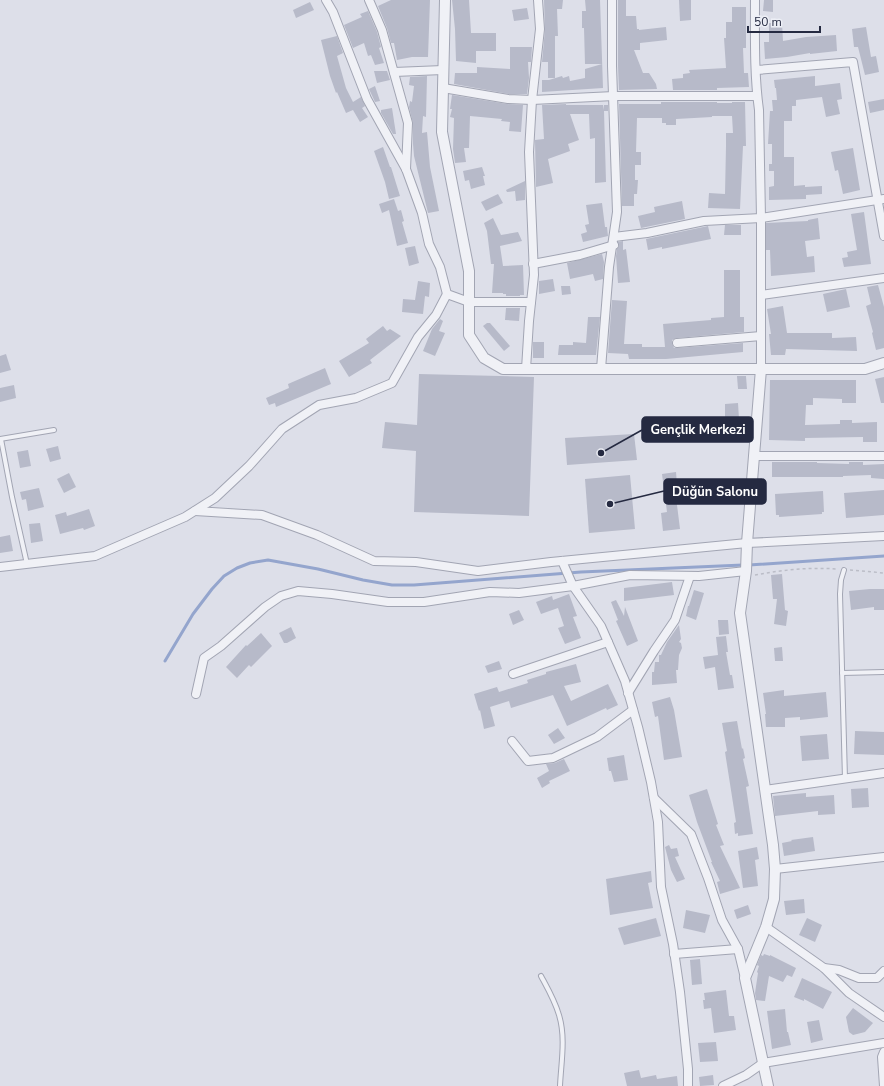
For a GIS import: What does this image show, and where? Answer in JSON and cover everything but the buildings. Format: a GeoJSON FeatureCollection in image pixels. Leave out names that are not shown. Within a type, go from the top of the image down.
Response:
{"type":"FeatureCollection","features":[{"type":"Feature","properties":{"kind":"street"},"geometry":{"type":"LineString","coordinates":[[0,567],[95,556],[185,517],[215,498],[249,466],[282,430],[318,405],[356,398],[392,383],[418,337],[436,315],[447,294],[440,267],[429,244],[422,213],[406,169],[367,100],[333,12],[326,0]]}},
{"type":"Feature","properties":{"kind":"street"},"geometry":{"type":"LineString","coordinates":[[369,0],[382,30],[408,123],[406,169]]}},
{"type":"Feature","properties":{"kind":"street"},"geometry":{"type":"LineString","coordinates":[[445,0],[442,132],[469,271],[469,335],[484,358],[503,369],[865,369],[884,363]]}},
{"type":"Feature","properties":{"kind":"street"},"geometry":{"type":"LineString","coordinates":[[526,369],[534,275],[528,152],[540,29],[538,0]]}},
{"type":"Feature","properties":{"kind":"street"},"geometry":{"type":"LineString","coordinates":[[601,369],[609,267],[614,241],[617,212],[612,66],[612,0]]}},
{"type":"Feature","properties":{"kind":"street"},"geometry":{"type":"LineString","coordinates":[[745,978],[766,927],[774,899],[775,869],[773,845],[740,613],[746,574],[761,369],[761,218],[759,110],[754,38],[755,0]]}},
{"type":"Feature","properties":{"kind":"street"},"geometry":{"type":"LineString","coordinates":[[757,70],[853,62],[881,200],[884,236]]}},
{"type":"Feature","properties":{"kind":"street"},"geometry":{"type":"LineString","coordinates":[[394,72],[443,70]]}},
{"type":"Feature","properties":{"kind":"street"},"geometry":{"type":"LineString","coordinates":[[443,88],[508,99],[532,100],[614,96],[757,96]]}},
{"type":"Feature","properties":{"kind":"street"},"geometry":{"type":"LineString","coordinates":[[533,264],[580,255],[614,241],[704,221],[761,218],[881,200]]}},
{"type":"Feature","properties":{"kind":"street"},"geometry":{"type":"LineString","coordinates":[[761,295],[884,278]]}},
{"type":"Feature","properties":{"kind":"street"},"geometry":{"type":"LineString","coordinates":[[447,294],[469,302],[531,302]]}},
{"type":"Feature","properties":{"kind":"street"},"geometry":{"type":"LineString","coordinates":[[678,343],[761,336]]}},
{"type":"Feature","properties":{"kind":"street"},"geometry":{"type":"LineString","coordinates":[[754,456],[884,456]]}},
{"type":"Feature","properties":{"kind":"street"},"geometry":{"type":"LineString","coordinates":[[194,511],[262,515],[317,535],[374,562],[416,562],[478,571],[563,565],[747,546],[884,536]]}},
{"type":"Feature","properties":{"kind":"street"},"geometry":{"type":"LineString","coordinates":[[563,565],[571,583],[601,626],[625,681],[650,775],[658,822],[661,887],[680,992],[688,1069],[688,1086]]}},
{"type":"Feature","properties":{"kind":"street"},"geometry":{"type":"LineString","coordinates":[[196,694],[204,658],[221,646],[265,607],[281,596],[298,591],[396,602],[424,602],[490,592],[519,593],[571,583],[630,575],[690,576],[746,574]]}},
{"type":"Feature","properties":{"kind":"street"},"geometry":{"type":"LineString","coordinates":[[628,694],[675,620],[690,576]]}},
{"type":"Feature","properties":{"kind":"street"},"geometry":{"type":"LineString","coordinates":[[512,674],[608,642]]}},
{"type":"Feature","properties":{"kind":"street"},"geometry":{"type":"LineString","coordinates":[[512,741],[528,761],[552,758],[597,737],[633,710]]}},
{"type":"Feature","properties":{"kind":"street"},"geometry":{"type":"LineString","coordinates":[[765,790],[884,773]]}},
{"type":"Feature","properties":{"kind":"street"},"geometry":{"type":"LineString","coordinates":[[654,798],[691,834],[722,920],[738,950],[768,1086]]}},
{"type":"Feature","properties":{"kind":"street"},"geometry":{"type":"LineString","coordinates":[[775,869],[884,857]]}},
{"type":"Feature","properties":{"kind":"street"},"geometry":{"type":"LineString","coordinates":[[766,927],[824,968],[849,993],[884,1017]]}},
{"type":"Feature","properties":{"kind":"street"},"geometry":{"type":"LineString","coordinates":[[674,954],[738,950]]}},
{"type":"Feature","properties":{"kind":"street"},"geometry":{"type":"LineString","coordinates":[[824,968],[839,970],[859,978],[877,978],[884,971]]}},
{"type":"Feature","properties":{"kind":"street"},"geometry":{"type":"LineString","coordinates":[[723,1086],[746,1075],[763,1063],[884,1043]]}},
{"type":"Feature","properties":{"kind":"street"},"geometry":{"type":"LineString","coordinates":[[884,1052],[882,1056],[884,1086]]}},
{"type":"Feature","properties":{"kind":"lane"},"geometry":{"type":"LineString","coordinates":[[27,564],[12,498],[1,439],[54,430]]}},
{"type":"Feature","properties":{"kind":"lane"},"geometry":{"type":"LineString","coordinates":[[844,570],[840,587],[845,778]]}},
{"type":"Feature","properties":{"kind":"lane"},"geometry":{"type":"LineString","coordinates":[[842,673],[884,672]]}},
{"type":"Feature","properties":{"kind":"lane"},"geometry":{"type":"LineString","coordinates":[[541,976],[557,1008],[561,1023],[562,1040],[560,1086]]}},
{"type":"Feature","properties":{"kind":"path"},"geometry":{"type":"LineString","coordinates":[[746,574],[778,570],[816,568],[884,572]]}},
{"type":"Feature","properties":{"kind":"waterway"},"geometry":{"type":"LineString","coordinates":[[749,565],[884,556]]}},
{"type":"Feature","properties":{"kind":"waterway"},"geometry":{"type":"LineString","coordinates":[[165,661],[193,614],[224,576],[237,568],[250,563],[268,560],[392,585],[414,585],[581,572],[743,565]]}},
{"type":"Feature","properties":{"kind":"place","name":"Gençlik Merkezi"},"geometry":{"type":"Point","coordinates":[601,453]}},
{"type":"Feature","properties":{"kind":"place","name":"Düğün Salonu"},"geometry":{"type":"Point","coordinates":[610,504]}}]}
